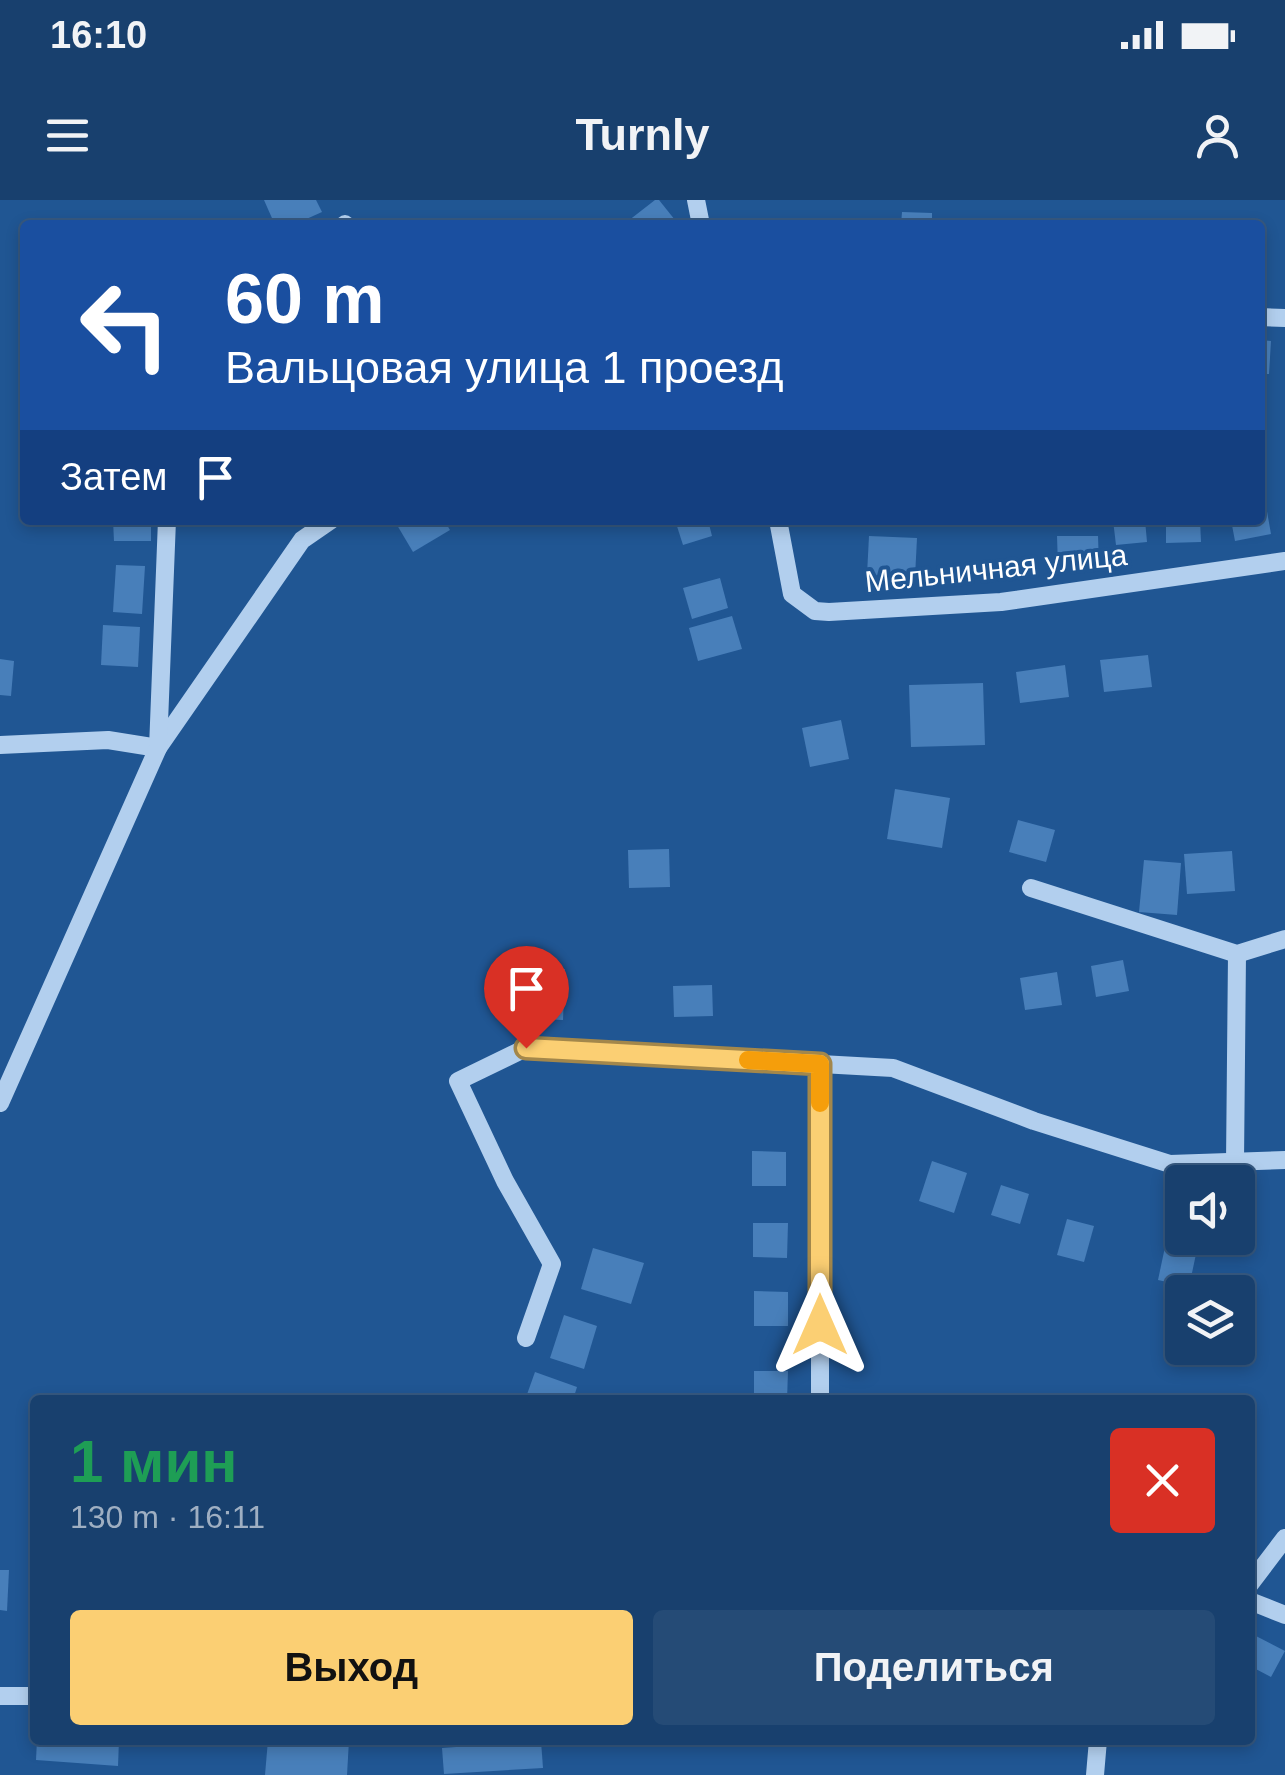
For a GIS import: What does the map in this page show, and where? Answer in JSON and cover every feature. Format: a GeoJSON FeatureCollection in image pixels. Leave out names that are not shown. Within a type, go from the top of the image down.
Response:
{"type":"FeatureCollection","features":[{"type":"Feature","properties":{"kind":"street"},"geometry":{"type":"LineString","coordinates":[[158,748],[168,525]]}},
{"type":"Feature","properties":{"kind":"street"},"geometry":{"type":"LineString","coordinates":[[0,1103],[158,748],[302,540],[324,525]]}},
{"type":"Feature","properties":{"kind":"street","name":"Мельничная улица"},"geometry":{"type":"LineString","coordinates":[[779,525],[792,594],[815,611],[1000,602],[1285,561]]}},
{"type":"Feature","properties":{"kind":"street"},"geometry":{"type":"LineString","coordinates":[[0,745],[108,740],[158,748]]}},
{"type":"Feature","properties":{"kind":"street"},"geometry":{"type":"LineString","coordinates":[[1031,888],[1238,954],[1285,939]]}},
{"type":"Feature","properties":{"kind":"street"},"geometry":{"type":"LineString","coordinates":[[1235,1163],[1238,954]]}},
{"type":"Feature","properties":{"kind":"street"},"geometry":{"type":"LineString","coordinates":[[526,1338],[552,1264],[505,1182],[458,1081],[526,1048],[893,1068],[1170,1164],[1285,1160]]}},
{"type":"Feature","properties":{"kind":"street"},"geometry":{"type":"LineString","coordinates":[[820,1064],[820,1395]]}},
{"type":"Feature","properties":{"kind":"street"},"geometry":{"type":"LineString","coordinates":[[1255,1577],[1285,1538]]}},
{"type":"Feature","properties":{"kind":"street"},"geometry":{"type":"LineString","coordinates":[[1255,1603],[1285,1615]]}},
{"type":"Feature","properties":{"kind":"street"},"geometry":{"type":"LineString","coordinates":[[0,1696],[30,1696]]}},
{"type":"Feature","properties":{"kind":"street"},"geometry":{"type":"LineString","coordinates":[[1095,1775],[1098,1745]]}},
{"type":"Feature","properties":{"kind":"building"},"geometry":{"type":"Polygon","coordinates":[[[264,200],[316,200],[322,212],[304,220],[273,220],[264,200]]]}},
{"type":"Feature","properties":{"kind":"building"},"geometry":{"type":"Polygon","coordinates":[[[659,200],[675,220],[629,220],[659,200]]]}},
{"type":"Feature","properties":{"kind":"building"},"geometry":{"type":"Polygon","coordinates":[[[902,212],[932,213],[932,220],[901,220],[902,212]]]}},
{"type":"Feature","properties":{"kind":"building"},"geometry":{"type":"Polygon","coordinates":[[[1265,340],[1271,341],[1269,374],[1265,374],[1265,340]]]}},
{"type":"Feature","properties":{"kind":"building"},"geometry":{"type":"Polygon","coordinates":[[[1265,500],[1271,534],[1235,541],[1232,525],[1265,525],[1265,500]]]}},
{"type":"Feature","properties":{"kind":"building"},"geometry":{"type":"Polygon","coordinates":[[[113,525],[151,525],[151,541],[114,541],[113,525]]]}},
{"type":"Feature","properties":{"kind":"building"},"geometry":{"type":"Polygon","coordinates":[[[397,525],[447,525],[450,530],[413,552],[397,525]]]}},
{"type":"Feature","properties":{"kind":"building"},"geometry":{"type":"Polygon","coordinates":[[[677,525],[709,525],[712,536],[683,545],[677,525]]]}},
{"type":"Feature","properties":{"kind":"building"},"geometry":{"type":"Polygon","coordinates":[[[1114,525],[1145,525],[1147,542],[1116,545],[1114,525]]]}},
{"type":"Feature","properties":{"kind":"building"},"geometry":{"type":"Polygon","coordinates":[[[1166,525],[1200,525],[1201,542],[1166,543],[1166,525]]]}},
{"type":"Feature","properties":{"kind":"building"},"geometry":{"type":"Polygon","coordinates":[[[869,536],[917,538],[915,577],[867,575],[869,536]]]}},
{"type":"Feature","properties":{"kind":"building"},"geometry":{"type":"Polygon","coordinates":[[[1057,536],[1098,536],[1099,566],[1058,566],[1057,536]]]}},
{"type":"Feature","properties":{"kind":"building"},"geometry":{"type":"Polygon","coordinates":[[[116,565],[145,566],[142,614],[113,612],[116,565]]]}},
{"type":"Feature","properties":{"kind":"building"},"geometry":{"type":"Polygon","coordinates":[[[720,578],[728,608],[692,619],[683,588],[720,578]]]}},
{"type":"Feature","properties":{"kind":"building"},"geometry":{"type":"Polygon","coordinates":[[[732,616],[742,649],[698,661],[689,628],[732,616]]]}},
{"type":"Feature","properties":{"kind":"building"},"geometry":{"type":"Polygon","coordinates":[[[103,625],[140,627],[138,667],[101,665],[103,625]]]}},
{"type":"Feature","properties":{"kind":"building"},"geometry":{"type":"Polygon","coordinates":[[[1148,655],[1152,687],[1104,692],[1100,660],[1148,655]]]}},
{"type":"Feature","properties":{"kind":"building"},"geometry":{"type":"Polygon","coordinates":[[[0,659],[14,661],[11,696],[0,695],[0,659]]]}},
{"type":"Feature","properties":{"kind":"building"},"geometry":{"type":"Polygon","coordinates":[[[1065,665],[1069,697],[1020,703],[1016,672],[1065,665]]]}},
{"type":"Feature","properties":{"kind":"building"},"geometry":{"type":"Polygon","coordinates":[[[983,683],[985,745],[911,747],[909,685],[983,683]]]}},
{"type":"Feature","properties":{"kind":"building"},"geometry":{"type":"Polygon","coordinates":[[[841,720],[849,759],[810,767],[802,728],[841,720]]]}},
{"type":"Feature","properties":{"kind":"building"},"geometry":{"type":"Polygon","coordinates":[[[895,789],[950,798],[942,848],[887,839],[895,789]]]}},
{"type":"Feature","properties":{"kind":"building"},"geometry":{"type":"Polygon","coordinates":[[[1018,820],[1055,830],[1046,862],[1009,852],[1018,820]]]}},
{"type":"Feature","properties":{"kind":"building"},"geometry":{"type":"Polygon","coordinates":[[[669,849],[670,887],[629,888],[628,850],[669,849]]]}},
{"type":"Feature","properties":{"kind":"building"},"geometry":{"type":"Polygon","coordinates":[[[1232,851],[1235,891],[1187,894],[1184,854],[1232,851]]]}},
{"type":"Feature","properties":{"kind":"building"},"geometry":{"type":"Polygon","coordinates":[[[1144,860],[1181,863],[1177,915],[1139,912],[1144,860]]]}},
{"type":"Feature","properties":{"kind":"building"},"geometry":{"type":"Polygon","coordinates":[[[1123,960],[1129,991],[1096,997],[1091,966],[1123,960]]]}},
{"type":"Feature","properties":{"kind":"building"},"geometry":{"type":"Polygon","coordinates":[[[520,967],[565,969],[563,1020],[518,1018],[520,967]]]}},
{"type":"Feature","properties":{"kind":"building"},"geometry":{"type":"Polygon","coordinates":[[[1057,972],[1062,1005],[1025,1010],[1020,978],[1057,972]]]}},
{"type":"Feature","properties":{"kind":"building"},"geometry":{"type":"Polygon","coordinates":[[[712,985],[713,1016],[674,1017],[673,986],[712,985]]]}},
{"type":"Feature","properties":{"kind":"building"},"geometry":{"type":"Polygon","coordinates":[[[752,1151],[786,1152],[786,1186],[752,1186],[752,1151]]]}},
{"type":"Feature","properties":{"kind":"building"},"geometry":{"type":"Polygon","coordinates":[[[932,1161],[967,1173],[954,1213],[919,1201],[932,1161]]]}},
{"type":"Feature","properties":{"kind":"building"},"geometry":{"type":"Polygon","coordinates":[[[1001,1185],[1029,1194],[1020,1224],[991,1215],[1001,1185]]]}},
{"type":"Feature","properties":{"kind":"building"},"geometry":{"type":"Polygon","coordinates":[[[1067,1219],[1094,1226],[1084,1262],[1057,1255],[1067,1219]]]}},
{"type":"Feature","properties":{"kind":"building"},"geometry":{"type":"Polygon","coordinates":[[[753,1223],[788,1223],[787,1258],[753,1257],[753,1223]]]}},
{"type":"Feature","properties":{"kind":"building"},"geometry":{"type":"Polygon","coordinates":[[[1165,1247],[1165,1255],[1196,1255],[1192,1275],[1165,1275],[1165,1282],[1158,1280],[1165,1247]]]}},
{"type":"Feature","properties":{"kind":"building"},"geometry":{"type":"Polygon","coordinates":[[[593,1248],[644,1263],[631,1304],[581,1289],[593,1248]]]}},
{"type":"Feature","properties":{"kind":"building"},"geometry":{"type":"Polygon","coordinates":[[[754,1291],[788,1292],[788,1326],[754,1326],[754,1291]]]}},
{"type":"Feature","properties":{"kind":"building"},"geometry":{"type":"Polygon","coordinates":[[[564,1315],[597,1326],[584,1369],[550,1358],[564,1315]]]}},
{"type":"Feature","properties":{"kind":"building"},"geometry":{"type":"Polygon","coordinates":[[[754,1371],[788,1371],[787,1395],[754,1395],[754,1371]]]}},
{"type":"Feature","properties":{"kind":"building"},"geometry":{"type":"Polygon","coordinates":[[[535,1372],[577,1387],[575,1395],[527,1395],[535,1372]]]}},
{"type":"Feature","properties":{"kind":"building"},"geometry":{"type":"Polygon","coordinates":[[[0,1570],[9,1570],[7,1611],[0,1610],[0,1570]]]}},
{"type":"Feature","properties":{"kind":"building"},"geometry":{"type":"Polygon","coordinates":[[[1255,1636],[1285,1651],[1271,1677],[1255,1669],[1255,1636]]]}},
{"type":"Feature","properties":{"kind":"building"},"geometry":{"type":"Polygon","coordinates":[[[37,1745],[119,1745],[118,1766],[36,1760],[37,1745]]]}},
{"type":"Feature","properties":{"kind":"building"},"geometry":{"type":"Polygon","coordinates":[[[268,1745],[349,1745],[347,1775],[265,1775],[268,1745]]]}},
{"type":"Feature","properties":{"kind":"building"},"geometry":{"type":"Polygon","coordinates":[[[541,1745],[543,1768],[444,1774],[442,1748],[541,1745]]]}},
{"type":"Feature","properties":{"kind":"slow traffic"},"geometry":{"type":"LineString","coordinates":[[748,1060],[820,1064],[820,1103]]}},
{"type":"Feature","properties":{"kind":"route"},"geometry":{"type":"LineString","coordinates":[[526,1048],[820,1064],[820,1325]]}}]}
